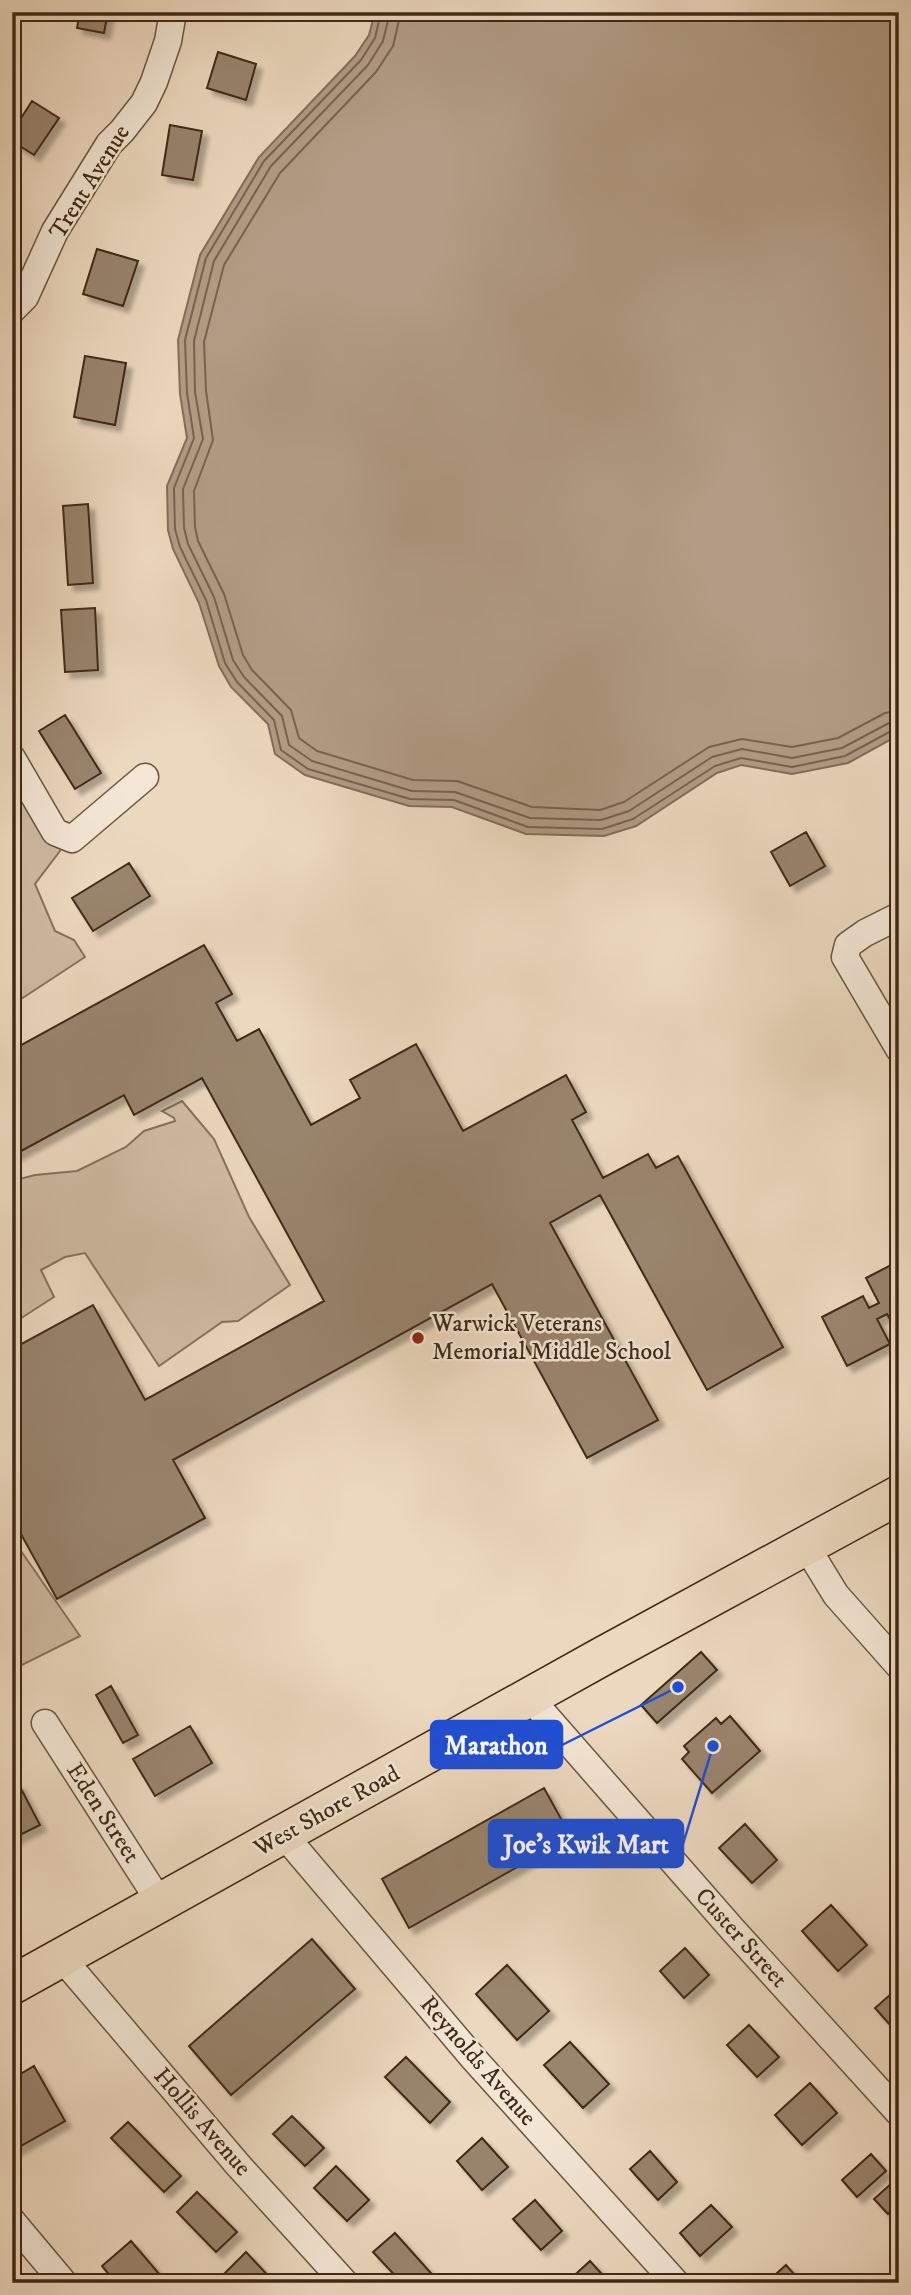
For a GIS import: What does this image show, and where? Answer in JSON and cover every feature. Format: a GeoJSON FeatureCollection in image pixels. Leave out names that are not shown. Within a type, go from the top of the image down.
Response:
{"type":"FeatureCollection","features":[{"type":"Feature","properties":{"kind":"main road","name":"West Shore Road"},"geometry":{"type":"LineString","coordinates":[[12,1985],[899,1496]]}},
{"type":"Feature","properties":{"kind":"street","name":"Trent Avenue"},"geometry":{"type":"LineString","coordinates":[[12,310],[25,297],[55,231],[109,144],[144,103],[169,41],[173,12]]}},
{"type":"Feature","properties":{"kind":"street"},"geometry":{"type":"LineString","coordinates":[[12,758],[55,832],[72,838],[145,777]]}},
{"type":"Feature","properties":{"kind":"street"},"geometry":{"type":"LineString","coordinates":[[899,916],[848,945],[845,957],[899,1049]]}},
{"type":"Feature","properties":{"kind":"street"},"geometry":{"type":"LineString","coordinates":[[806,1546],[836,1595],[899,1667]]}},
{"type":"Feature","properties":{"kind":"street","name":"Custer Street"},"geometry":{"type":"LineString","coordinates":[[530,1698],[733,1930],[899,2113]]}},
{"type":"Feature","properties":{"kind":"street","name":"Eden Street"},"geometry":{"type":"LineString","coordinates":[[45,1723],[161,1904]]}},
{"type":"Feature","properties":{"kind":"street","name":"Reynolds Avenue"},"geometry":{"type":"LineString","coordinates":[[284,1835],[474,2059],[676,2283]]}},
{"type":"Feature","properties":{"kind":"street","name":"Hollis Avenue"},"geometry":{"type":"LineString","coordinates":[[62,1958],[238,2165],[345,2283]]}},
{"type":"Feature","properties":{"kind":"street"},"geometry":{"type":"LineString","coordinates":[[12,2221],[64,2283]]}},
{"type":"Feature","properties":{"kind":"shaded area"},"geometry":{"type":"Polygon","coordinates":[[[12,759],[69,839],[35,884],[55,931],[74,940],[85,957],[12,1005],[12,759]]]}},
{"type":"Feature","properties":{"kind":"shaded area"},"geometry":{"type":"Polygon","coordinates":[[[182,1101],[214,1139],[249,1217],[290,1285],[238,1321],[222,1322],[159,1366],[85,1253],[65,1257],[41,1270],[54,1297],[12,1324],[12,1181],[35,1175],[77,1171],[126,1147],[144,1131],[175,1121],[162,1111],[182,1101]]]}},
{"type":"Feature","properties":{"kind":"shaded area"},"geometry":{"type":"Polygon","coordinates":[[[12,1538],[80,1636],[12,1670],[12,1538]]]}},
{"type":"Feature","properties":{"kind":"water"},"geometry":{"type":"Polygon","coordinates":[[[375,12],[899,12],[899,735],[848,763],[792,774],[741,765],[717,773],[636,826],[604,836],[526,834],[452,807],[409,806],[305,775],[275,754],[268,724],[231,687],[219,666],[199,603],[173,549],[168,530],[167,486],[187,438],[180,394],[178,340],[200,255],[259,157],[355,56],[369,35],[375,12]]]}},
{"type":"Feature","properties":{"kind":"building"},"geometry":{"type":"Polygon","coordinates":[[[80,12],[108,12],[104,33],[77,28],[80,12]]]}},
{"type":"Feature","properties":{"kind":"building"},"geometry":{"type":"Polygon","coordinates":[[[218,52],[256,64],[246,100],[207,88],[218,52]]]}},
{"type":"Feature","properties":{"kind":"building"},"geometry":{"type":"Polygon","coordinates":[[[32,101],[59,118],[34,155],[12,141],[12,132],[32,101]]]}},
{"type":"Feature","properties":{"kind":"building"},"geometry":{"type":"Polygon","coordinates":[[[170,125],[202,131],[193,180],[162,175],[170,125]]]}},
{"type":"Feature","properties":{"kind":"building"},"geometry":{"type":"Polygon","coordinates":[[[97,249],[138,261],[123,306],[83,294],[97,249]]]}},
{"type":"Feature","properties":{"kind":"building"},"geometry":{"type":"Polygon","coordinates":[[[85,356],[126,363],[115,425],[74,417],[85,356]]]}},
{"type":"Feature","properties":{"kind":"building"},"geometry":{"type":"Polygon","coordinates":[[[88,504],[93,583],[68,585],[63,506],[88,504]]]}},
{"type":"Feature","properties":{"kind":"building"},"geometry":{"type":"Polygon","coordinates":[[[95,608],[98,670],[65,672],[61,610],[95,608]]]}},
{"type":"Feature","properties":{"kind":"building"},"geometry":{"type":"Polygon","coordinates":[[[65,715],[101,773],[75,789],[39,731],[65,715]]]}},
{"type":"Feature","properties":{"kind":"building"},"geometry":{"type":"Polygon","coordinates":[[[806,832],[825,866],[790,886],[771,852],[806,832]]]}},
{"type":"Feature","properties":{"kind":"building"},"geometry":{"type":"Polygon","coordinates":[[[129,863],[150,896],[93,931],[72,898],[129,863]]]}},
{"type":"Feature","properties":{"kind":"building"},"geometry":{"type":"Polygon","coordinates":[[[204,945],[232,994],[216,1003],[237,1041],[259,1029],[311,1125],[360,1098],[350,1080],[416,1044],[463,1131],[566,1075],[586,1112],[572,1120],[603,1178],[648,1154],[656,1168],[678,1156],[783,1347],[707,1390],[600,1195],[550,1223],[658,1420],[587,1458],[492,1284],[173,1460],[205,1518],[57,1599],[12,1518],[12,1349],[93,1305],[145,1400],[324,1301],[202,1078],[134,1115],[124,1095],[12,1156],[12,1050],[204,945]]]}},
{"type":"Feature","properties":{"kind":"building"},"geometry":{"type":"Polygon","coordinates":[[[899,1261],[899,1336],[887,1314],[877,1319],[890,1344],[847,1366],[822,1317],[863,1296],[869,1308],[879,1303],[866,1278],[899,1261]]]}},
{"type":"Feature","properties":{"kind":"building"},"geometry":{"type":"Polygon","coordinates":[[[701,1652],[717,1670],[657,1723],[641,1705],[701,1652]]]}},
{"type":"Feature","properties":{"kind":"building"},"geometry":{"type":"Polygon","coordinates":[[[111,1686],[138,1735],[123,1743],[96,1695],[111,1686]]]}},
{"type":"Feature","properties":{"kind":"building"},"geometry":{"type":"Polygon","coordinates":[[[730,1716],[760,1751],[712,1793],[682,1759],[689,1752],[684,1746],[716,1718],[721,1724],[730,1716]]]}},
{"type":"Feature","properties":{"kind":"building"},"geometry":{"type":"Polygon","coordinates":[[[190,1726],[212,1763],[155,1796],[133,1759],[190,1726]]]}},
{"type":"Feature","properties":{"kind":"building"},"geometry":{"type":"Polygon","coordinates":[[[18,1783],[40,1825],[12,1839],[12,1786],[18,1783]]]}},
{"type":"Feature","properties":{"kind":"building"},"geometry":{"type":"Polygon","coordinates":[[[544,1788],[571,1837],[409,1928],[382,1879],[544,1788]]]}},
{"type":"Feature","properties":{"kind":"building"},"geometry":{"type":"Polygon","coordinates":[[[745,1824],[777,1860],[752,1883],[719,1848],[745,1824]]]}},
{"type":"Feature","properties":{"kind":"building"},"geometry":{"type":"Polygon","coordinates":[[[831,1905],[867,1945],[838,1971],[802,1931],[831,1905]]]}},
{"type":"Feature","properties":{"kind":"building"},"geometry":{"type":"Polygon","coordinates":[[[312,1939],[355,1989],[231,2095],[189,2046],[312,1939]]]}},
{"type":"Feature","properties":{"kind":"building"},"geometry":{"type":"Polygon","coordinates":[[[685,1948],[709,1975],[684,1998],[660,1971],[685,1948]]]}},
{"type":"Feature","properties":{"kind":"building"},"geometry":{"type":"Polygon","coordinates":[[[507,1965],[549,2011],[517,2040],[476,1994],[507,1965]]]}},
{"type":"Feature","properties":{"kind":"building"},"geometry":{"type":"Polygon","coordinates":[[[899,1987],[899,2035],[875,2008],[899,1987]]]}},
{"type":"Feature","properties":{"kind":"building"},"geometry":{"type":"Polygon","coordinates":[[[749,2025],[779,2057],[757,2077],[727,2045],[749,2025]]]}},
{"type":"Feature","properties":{"kind":"building"},"geometry":{"type":"Polygon","coordinates":[[[570,2042],[609,2084],[583,2108],[544,2065],[570,2042]]]}},
{"type":"Feature","properties":{"kind":"building"},"geometry":{"type":"Polygon","coordinates":[[[406,2057],[450,2102],[430,2123],[385,2077],[406,2057]]]}},
{"type":"Feature","properties":{"kind":"building"},"geometry":{"type":"Polygon","coordinates":[[[34,2066],[65,2121],[12,2151],[12,2079],[34,2066]]]}},
{"type":"Feature","properties":{"kind":"building"},"geometry":{"type":"Polygon","coordinates":[[[810,2083],[837,2113],[802,2145],[775,2115],[810,2083]]]}},
{"type":"Feature","properties":{"kind":"building"},"geometry":{"type":"Polygon","coordinates":[[[292,2116],[324,2148],[305,2166],[273,2134],[292,2116]]]}},
{"type":"Feature","properties":{"kind":"building"},"geometry":{"type":"Polygon","coordinates":[[[128,2122],[181,2176],[164,2192],[111,2138],[128,2122]]]}},
{"type":"Feature","properties":{"kind":"building"},"geometry":{"type":"Polygon","coordinates":[[[482,2138],[508,2167],[482,2190],[457,2161],[482,2138]]]}},
{"type":"Feature","properties":{"kind":"building"},"geometry":{"type":"Polygon","coordinates":[[[650,2151],[677,2182],[658,2200],[630,2169],[650,2151]]]}},
{"type":"Feature","properties":{"kind":"building"},"geometry":{"type":"Polygon","coordinates":[[[871,2154],[886,2171],[857,2197],[842,2180],[871,2154]]]}},
{"type":"Feature","properties":{"kind":"building"},"geometry":{"type":"Polygon","coordinates":[[[336,2166],[369,2200],[347,2221],[314,2188],[336,2166]]]}},
{"type":"Feature","properties":{"kind":"building"},"geometry":{"type":"Polygon","coordinates":[[[892,2183],[899,2191],[899,2204],[888,2214],[874,2199],[892,2183]]]}},
{"type":"Feature","properties":{"kind":"building"},"geometry":{"type":"Polygon","coordinates":[[[197,2192],[237,2232],[216,2252],[177,2212],[197,2192]]]}},
{"type":"Feature","properties":{"kind":"building"},"geometry":{"type":"Polygon","coordinates":[[[535,2200],[562,2231],[541,2250],[513,2219],[535,2200]]]}},
{"type":"Feature","properties":{"kind":"building"},"geometry":{"type":"Polygon","coordinates":[[[711,2205],[732,2227],[700,2256],[680,2233],[711,2205]]]}},
{"type":"Feature","properties":{"kind":"building"},"geometry":{"type":"Polygon","coordinates":[[[395,2233],[438,2281],[436,2283],[402,2283],[373,2252],[395,2233]]]}},
{"type":"Feature","properties":{"kind":"building"},"geometry":{"type":"Polygon","coordinates":[[[131,2241],[167,2283],[116,2283],[102,2266],[131,2241]]]}},
{"type":"Feature","properties":{"kind":"building"},"geometry":{"type":"Polygon","coordinates":[[[246,2252],[275,2283],[225,2283],[220,2278],[246,2252]]]}},
{"type":"Feature","properties":{"kind":"building"},"geometry":{"type":"Polygon","coordinates":[[[590,2261],[610,2283],[566,2283],[590,2261]]]}},
{"type":"Feature","properties":{"kind":"building"},"geometry":{"type":"Polygon","coordinates":[[[786,2265],[802,2283],[766,2283],[786,2265]]]}},
{"type":"Feature","properties":{"kind":"place","name":"Warwick Veterans Memorial Middle School"},"geometry":{"type":"Point","coordinates":[418,1338]}},
{"type":"Feature","properties":{"kind":"place","name":"Marathon"},"geometry":{"type":"Point","coordinates":[678,1687]}},
{"type":"Feature","properties":{"kind":"place","name":"Joe's Kwik Mart"},"geometry":{"type":"Point","coordinates":[713,1746]}}]}
